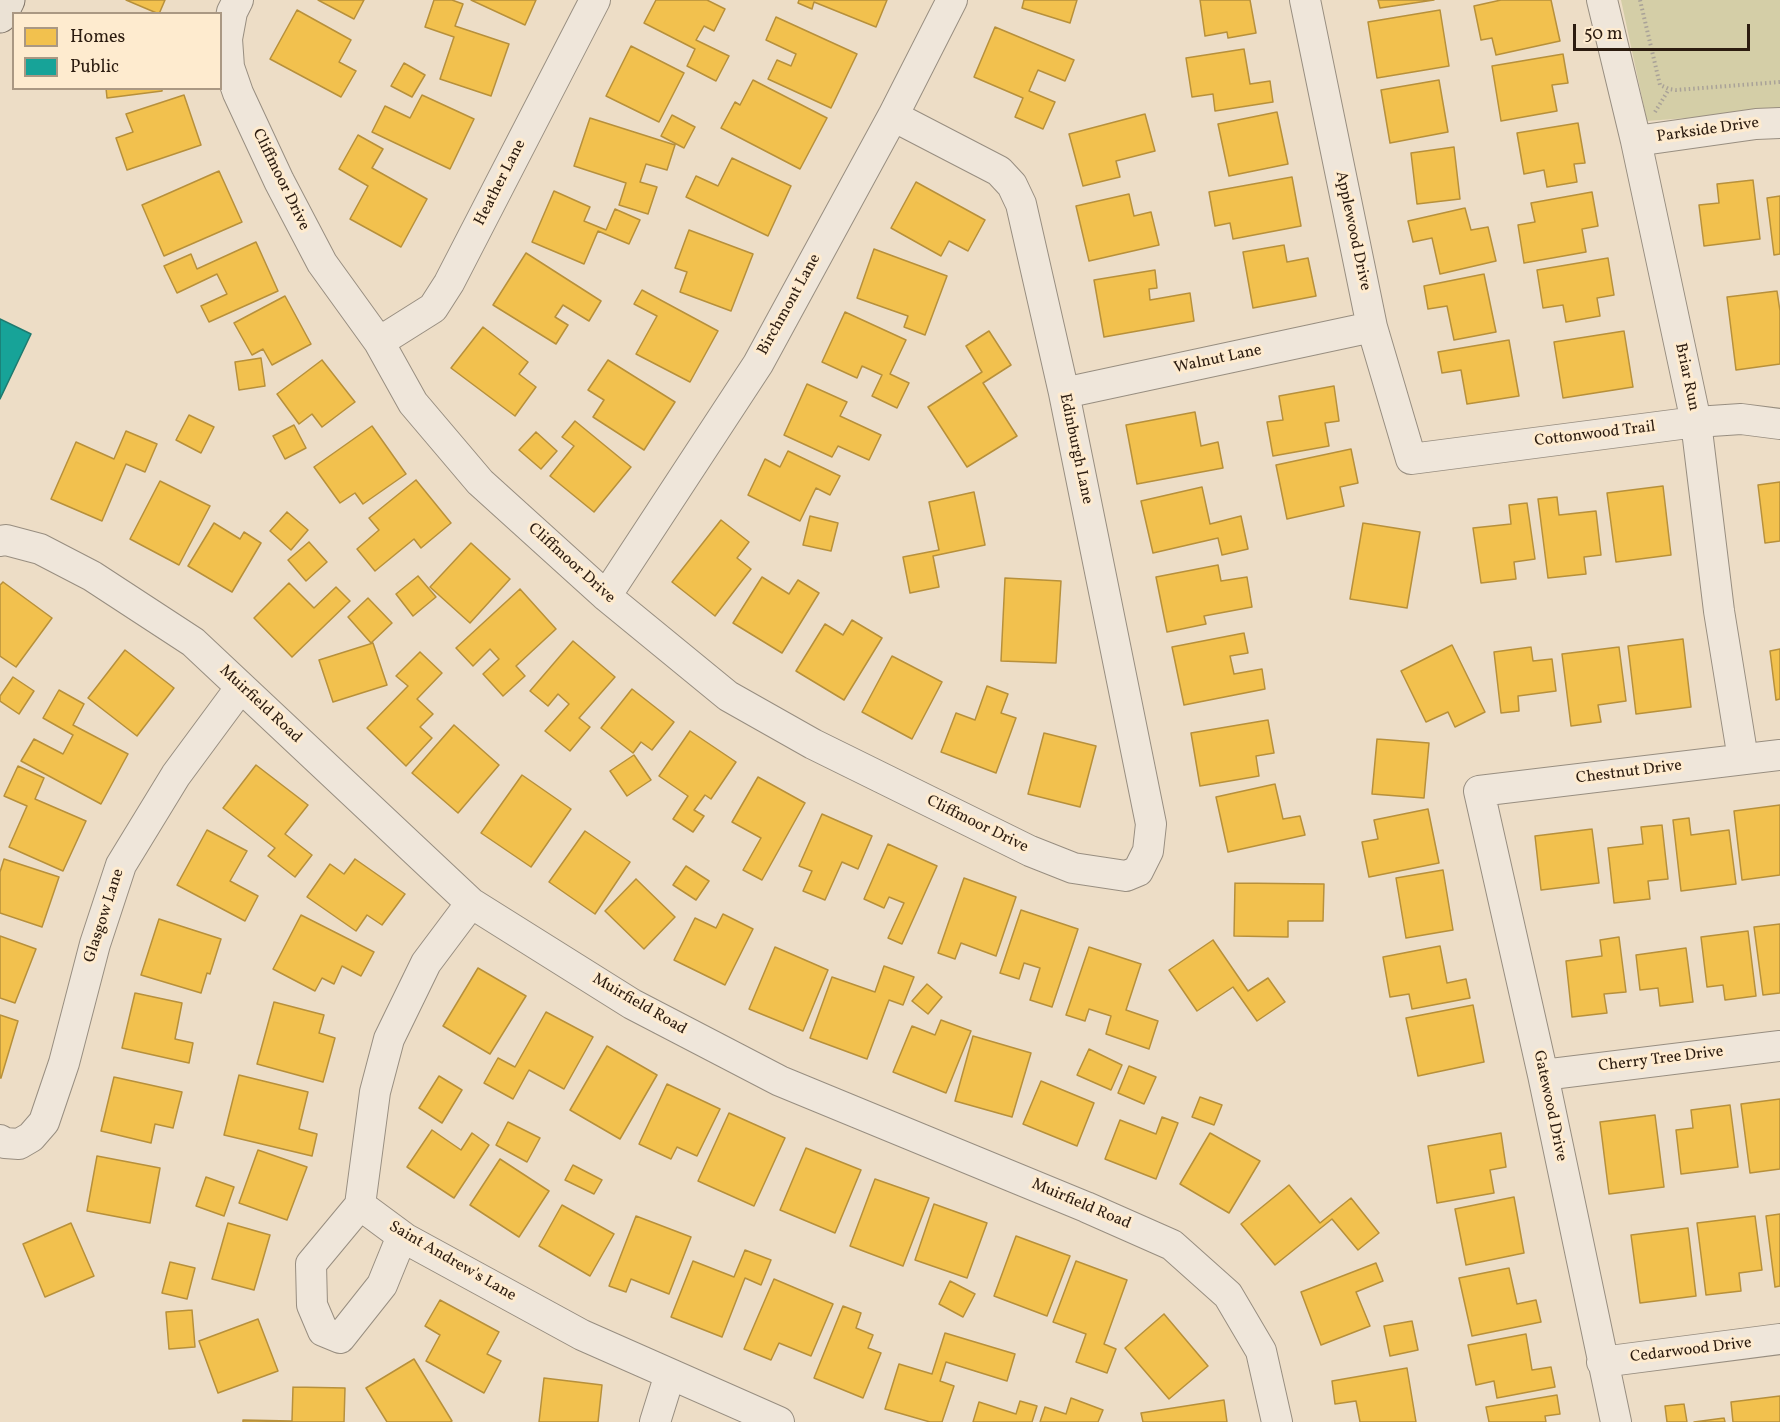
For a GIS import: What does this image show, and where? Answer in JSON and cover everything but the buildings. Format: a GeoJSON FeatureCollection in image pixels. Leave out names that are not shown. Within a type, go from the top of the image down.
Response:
{"type":"FeatureCollection","features":[{"type":"Feature","properties":{"kind":"main road"},"geometry":{"type":"LineString","coordinates":[[0,16],[8,0]]}},
{"type":"Feature","properties":{"kind":"street","name":"Cliffmoor Drive"},"geometry":{"type":"LineString","coordinates":[[238,0],[232,12],[226,39],[229,67],[238,93],[279,181],[322,263],[379,342],[413,403],[480,482],[606,596],[729,696],[813,744],[1030,851],[1073,868],[1126,876],[1138,871],[1148,851]]}},
{"type":"Feature","properties":{"kind":"street","name":"Heather Lane"},"geometry":{"type":"LineString","coordinates":[[379,342],[433,308],[444,292],[595,0]]}},
{"type":"Feature","properties":{"kind":"street","name":"Birchmont Lane"},"geometry":{"type":"LineString","coordinates":[[606,596],[758,364],[893,116],[952,0]]}},
{"type":"Feature","properties":{"kind":"street","name":"Applewood Drive"},"geometry":{"type":"LineString","coordinates":[[1305,0],[1372,327],[1411,459]]}},
{"type":"Feature","properties":{"kind":"street","name":"Briar Run"},"geometry":{"type":"LineString","coordinates":[[1604,0],[1696,422],[1719,611],[1743,759]]}},
{"type":"Feature","properties":{"kind":"street","name":"Edinburgh Lane"},"geometry":{"type":"LineString","coordinates":[[893,116],[999,171],[1012,185],[1021,204],[1064,393],[1151,824],[1148,851]]}},
{"type":"Feature","properties":{"kind":"street","name":"Parkside Drive"},"geometry":{"type":"LineString","coordinates":[[1636,141],[1756,124],[1780,123]]}},
{"type":"Feature","properties":{"kind":"street","name":"Walnut Lane"},"geometry":{"type":"LineString","coordinates":[[1064,393],[1372,327]]}},
{"type":"Feature","properties":{"kind":"street","name":"Cottonwood Trail"},"geometry":{"type":"LineString","coordinates":[[1411,459],[1696,422],[1741,419],[1780,424]]}},
{"type":"Feature","properties":{"kind":"street","name":"Muirfield Road"},"geometry":{"type":"LineString","coordinates":[[0,541],[6,540],[40,549],[92,576],[192,642],[471,903],[632,1004],[780,1081],[1086,1207],[1172,1245],[1228,1295],[1261,1352],[1277,1422]]}},
{"type":"Feature","properties":{"kind":"street","name":"Glasgow Lane"},"geometry":{"type":"LineString","coordinates":[[0,1140],[5,1143],[19,1144],[31,1137],[44,1122],[64,1063],[95,944],[121,865],[176,775],[241,687]]}},
{"type":"Feature","properties":{"kind":"street","name":"Chestnut Drive"},"geometry":{"type":"LineString","coordinates":[[1479,791],[1780,755]]}},
{"type":"Feature","properties":{"kind":"street","name":"Gatewood Drive"},"geometry":{"type":"LineString","coordinates":[[1479,791],[1543,1075],[1616,1422]]}},
{"type":"Feature","properties":{"kind":"street"},"geometry":{"type":"LineString","coordinates":[[402,1236],[382,1285],[340,1338],[323,1331],[312,1305],[311,1264],[360,1205],[375,1092],[389,1039],[426,963],[471,903]]}},
{"type":"Feature","properties":{"kind":"street","name":"Cherry Tree Drive"},"geometry":{"type":"LineString","coordinates":[[1543,1075],[1780,1046]]}},
{"type":"Feature","properties":{"kind":"street","name":"Saint Andrew's Lane"},"geometry":{"type":"LineString","coordinates":[[360,1205],[402,1236],[582,1335],[670,1374],[733,1413],[779,1422]]}},
{"type":"Feature","properties":{"kind":"street","name":"Cedarwood Drive"},"geometry":{"type":"LineString","coordinates":[[1602,1362],[1780,1339]]}},
{"type":"Feature","properties":{"kind":"street"},"geometry":{"type":"LineString","coordinates":[[655,1422],[670,1374]]}},
{"type":"Feature","properties":{"kind":"path"},"geometry":{"type":"LineString","coordinates":[[1640,0],[1660,85],[1669,89],[1691,89],[1780,82]]}},
{"type":"Feature","properties":{"kind":"path"},"geometry":{"type":"LineString","coordinates":[[1654,115],[1669,89]]}},
{"type":"Feature","properties":{"kind":"shaded area"},"geometry":{"type":"Polygon","coordinates":[[[1621,0],[1780,0],[1780,111],[1647,121],[1621,0]]]}}]}
